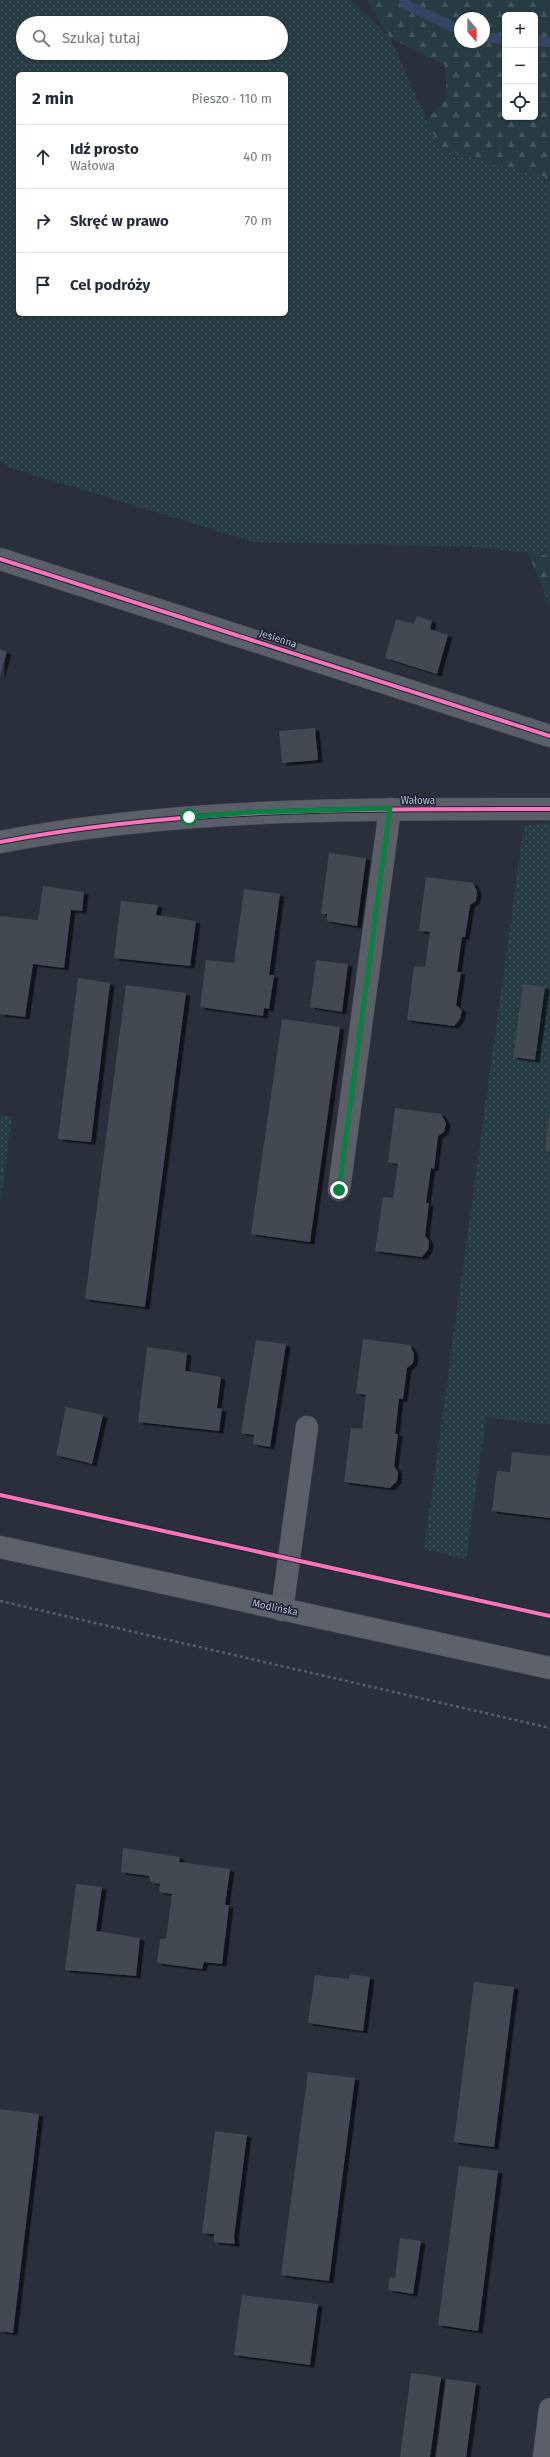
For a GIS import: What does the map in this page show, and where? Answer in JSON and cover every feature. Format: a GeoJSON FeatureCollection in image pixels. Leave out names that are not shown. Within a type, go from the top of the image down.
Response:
{"type":"FeatureCollection","features":[{"type":"Feature","properties":{"kind":"main road","name":"Modlińska"},"geometry":{"type":"LineString","coordinates":[[0,1547],[550,1668]]}},
{"type":"Feature","properties":{"kind":"street","name":"Jesienna"},"geometry":{"type":"LineString","coordinates":[[0,559],[550,736]]}},
{"type":"Feature","properties":{"kind":"street","name":"Wałowa"},"geometry":{"type":"LineString","coordinates":[[0,842],[189,817],[257,812],[390,808],[550,809]]}},
{"type":"Feature","properties":{"kind":"street"},"geometry":{"type":"LineString","coordinates":[[339,1190],[390,808]]}},
{"type":"Feature","properties":{"kind":"street"},"geometry":{"type":"LineString","coordinates":[[282,1610],[307,1427]]}},
{"type":"Feature","properties":{"kind":"street"},"geometry":{"type":"LineString","coordinates":[[544,2457],[550,2409]]}},
{"type":"Feature","properties":{"kind":"path"},"geometry":{"type":"LineString","coordinates":[[0,1600],[550,1728]]}},
{"type":"Feature","properties":{"kind":"green space"},"geometry":{"type":"Polygon","coordinates":[[[0,0],[351,0],[390,38],[440,149],[550,178],[550,556],[477,547],[254,542],[8,467],[0,462],[0,0]]]}},
{"type":"Feature","properties":{"kind":"green space"},"geometry":{"type":"Polygon","coordinates":[[[367,0],[550,0],[550,178],[440,149],[427,120],[447,98],[445,65],[390,38],[367,0]]]}},
{"type":"Feature","properties":{"kind":"green space"},"geometry":{"type":"Polygon","coordinates":[[[528,553],[550,556],[550,606],[528,553]]]}},
{"type":"Feature","properties":{"kind":"green space"},"geometry":{"type":"Polygon","coordinates":[[[550,823],[550,1425],[486,1417],[466,1559],[424,1549],[524,825],[550,823]]]}},
{"type":"Feature","properties":{"kind":"green space"},"geometry":{"type":"Polygon","coordinates":[[[0,1115],[12,1116],[0,1205],[0,1115]]]}},
{"type":"Feature","properties":{"kind":"building"},"geometry":{"type":"Polygon","coordinates":[[[417,616],[432,621],[430,629],[448,635],[437,674],[385,658],[396,619],[414,624],[417,616]]]}},
{"type":"Feature","properties":{"kind":"building"},"geometry":{"type":"Polygon","coordinates":[[[0,649],[7,652],[0,676],[0,649]]]}},
{"type":"Feature","properties":{"kind":"building"},"geometry":{"type":"Polygon","coordinates":[[[315,728],[318,760],[282,763],[279,731],[315,728]]]}},
{"type":"Feature","properties":{"kind":"building"},"geometry":{"type":"Polygon","coordinates":[[[329,853],[366,858],[357,926],[327,921],[327,914],[321,914],[329,853]]]}},
{"type":"Feature","properties":{"kind":"building"},"geometry":{"type":"Polygon","coordinates":[[[426,877],[473,883],[477,891],[476,901],[470,905],[465,937],[462,937],[457,972],[461,972],[456,1005],[462,1010],[460,1019],[454,1026],[407,1020],[414,966],[425,967],[430,932],[419,931],[426,877]]]}},
{"type":"Feature","properties":{"kind":"building"},"geometry":{"type":"Polygon","coordinates":[[[43,886],[84,892],[82,911],[71,910],[64,968],[33,964],[25,1017],[0,1014],[0,916],[38,920],[43,886]]]}},
{"type":"Feature","properties":{"kind":"building"},"geometry":{"type":"Polygon","coordinates":[[[244,889],[280,894],[269,975],[274,975],[269,1009],[264,1008],[263,1016],[200,1007],[206,960],[234,963],[244,889]]]}},
{"type":"Feature","properties":{"kind":"building"},"geometry":{"type":"Polygon","coordinates":[[[121,901],[158,905],[156,915],[196,921],[190,966],[114,958],[121,901]]]}},
{"type":"Feature","properties":{"kind":"building"},"geometry":{"type":"Polygon","coordinates":[[[316,960],[348,964],[342,1012],[310,1007],[316,960]]]}},
{"type":"Feature","properties":{"kind":"building"},"geometry":{"type":"Polygon","coordinates":[[[78,978],[110,983],[91,1142],[58,1139],[78,978]]]}},
{"type":"Feature","properties":{"kind":"building"},"geometry":{"type":"Polygon","coordinates":[[[523,984],[545,987],[535,1060],[513,1057],[523,984]]]}},
{"type":"Feature","properties":{"kind":"building"},"geometry":{"type":"Polygon","coordinates":[[[126,985],[186,993],[145,1307],[85,1299],[126,985]]]}},
{"type":"Feature","properties":{"kind":"building"},"geometry":{"type":"Polygon","coordinates":[[[282,1019],[340,1027],[310,1242],[251,1234],[282,1019]]]}},
{"type":"Feature","properties":{"kind":"building"},"geometry":{"type":"Polygon","coordinates":[[[395,1108],[441,1114],[446,1123],[444,1132],[438,1136],[434,1169],[431,1168],[426,1203],[429,1203],[425,1236],[429,1241],[428,1250],[422,1257],[375,1251],[383,1197],[393,1198],[398,1164],[388,1162],[395,1108]]]}},
{"type":"Feature","properties":{"kind":"building"},"geometry":{"type":"Polygon","coordinates":[[[550,1114],[550,1152],[545,1151],[550,1114]]]}},
{"type":"Feature","properties":{"kind":"building"},"geometry":{"type":"Polygon","coordinates":[[[363,1339],[410,1345],[414,1354],[413,1363],[407,1368],[403,1399],[399,1399],[395,1434],[398,1434],[394,1466],[398,1472],[397,1481],[390,1488],[344,1482],[351,1428],[362,1429],[366,1395],[356,1393],[363,1339]]]}},
{"type":"Feature","properties":{"kind":"building"},"geometry":{"type":"Polygon","coordinates":[[[256,1340],[286,1344],[270,1447],[253,1444],[254,1435],[241,1433],[256,1340]]]}},
{"type":"Feature","properties":{"kind":"building"},"geometry":{"type":"Polygon","coordinates":[[[147,1347],[187,1353],[185,1371],[221,1377],[217,1408],[222,1409],[219,1431],[138,1422],[147,1347]]]}},
{"type":"Feature","properties":{"kind":"building"},"geometry":{"type":"Polygon","coordinates":[[[66,1407],[103,1415],[92,1464],[56,1455],[66,1407]]]}},
{"type":"Feature","properties":{"kind":"building"},"geometry":{"type":"Polygon","coordinates":[[[512,1452],[550,1456],[550,1518],[492,1511],[497,1471],[510,1472],[512,1452]]]}},
{"type":"Feature","properties":{"kind":"building"},"geometry":{"type":"Polygon","coordinates":[[[123,1848],[180,1857],[179,1862],[230,1869],[225,1905],[229,1905],[222,1964],[204,1962],[202,1969],[157,1963],[160,1939],[166,1939],[172,1894],[159,1892],[160,1884],[151,1882],[149,1876],[121,1872],[123,1848]]]}},
{"type":"Feature","properties":{"kind":"building"},"geometry":{"type":"Polygon","coordinates":[[[76,1884],[102,1887],[96,1931],[140,1938],[136,1976],[65,1970],[76,1884]]]}},
{"type":"Feature","properties":{"kind":"building"},"geometry":{"type":"Polygon","coordinates":[[[350,1974],[370,1977],[363,2031],[308,2023],[315,1975],[349,1979],[350,1974]]]}},
{"type":"Feature","properties":{"kind":"building"},"geometry":{"type":"Polygon","coordinates":[[[474,1982],[514,1987],[494,2147],[454,2142],[474,1982]]]}},
{"type":"Feature","properties":{"kind":"building"},"geometry":{"type":"Polygon","coordinates":[[[308,2072],[355,2078],[329,2281],[281,2275],[308,2072]]]}},
{"type":"Feature","properties":{"kind":"building"},"geometry":{"type":"Polygon","coordinates":[[[0,2109],[39,2114],[13,2333],[0,2331],[0,2109]]]}},
{"type":"Feature","properties":{"kind":"building"},"geometry":{"type":"Polygon","coordinates":[[[215,2131],[247,2135],[234,2237],[235,2244],[214,2242],[214,2234],[202,2233],[215,2131]]]}},
{"type":"Feature","properties":{"kind":"building"},"geometry":{"type":"Polygon","coordinates":[[[459,2166],[498,2171],[478,2331],[438,2325],[459,2166]]]}},
{"type":"Feature","properties":{"kind":"building"},"geometry":{"type":"Polygon","coordinates":[[[400,2238],[421,2241],[413,2294],[388,2290],[390,2277],[395,2278],[400,2238]]]}},
{"type":"Feature","properties":{"kind":"building"},"geometry":{"type":"Polygon","coordinates":[[[242,2295],[318,2304],[310,2365],[234,2355],[242,2295]]]}},
{"type":"Feature","properties":{"kind":"building"},"geometry":{"type":"Polygon","coordinates":[[[411,2373],[441,2377],[430,2457],[400,2457],[411,2373]]]}},
{"type":"Feature","properties":{"kind":"building"},"geometry":{"type":"Polygon","coordinates":[[[446,2379],[476,2383],[466,2457],[436,2457],[446,2379]]]}},
{"type":"Feature","properties":{"kind":"waterway"},"geometry":{"type":"LineString","coordinates":[[404,0],[407,5],[454,27]]}},
{"type":"Feature","properties":{"kind":"waterway"},"geometry":{"type":"LineString","coordinates":[[490,38],[502,39]]}},
{"type":"Feature","properties":{"kind":"waterway"},"geometry":{"type":"LineString","coordinates":[[538,41],[550,42]]}},
{"type":"Feature","properties":{"kind":"cycle path"},"geometry":{"type":"LineString","coordinates":[[0,559],[550,736]]}},
{"type":"Feature","properties":{"kind":"cycle path"},"geometry":{"type":"LineString","coordinates":[[0,842],[136,822],[205,816],[343,810],[550,809]]}},
{"type":"Feature","properties":{"kind":"cycle path"},"geometry":{"type":"LineString","coordinates":[[0,1495],[550,1616]]}},
{"type":"Feature","properties":{"kind":"route"},"geometry":{"type":"LineString","coordinates":[[189,817],[257,812],[390,808],[339,1190]]}}]}
